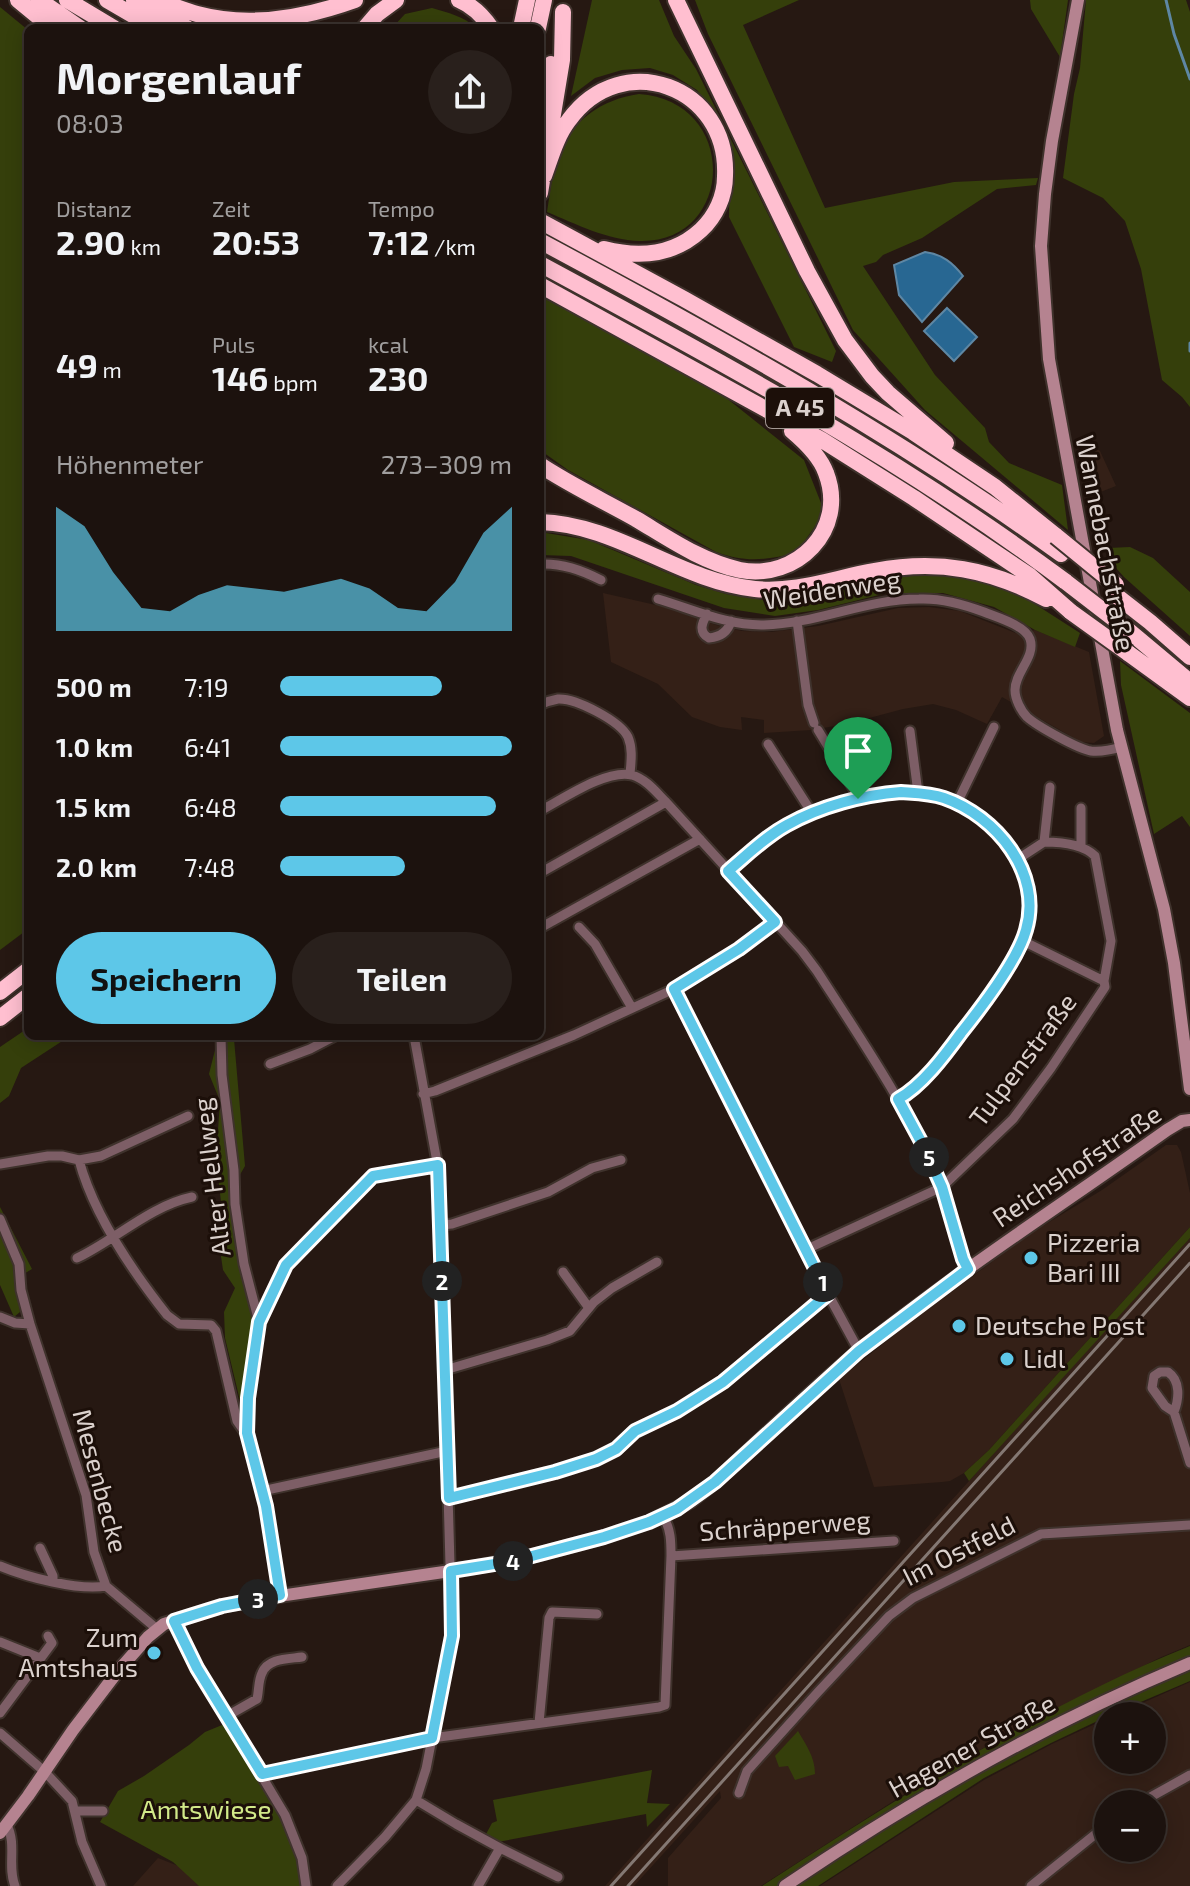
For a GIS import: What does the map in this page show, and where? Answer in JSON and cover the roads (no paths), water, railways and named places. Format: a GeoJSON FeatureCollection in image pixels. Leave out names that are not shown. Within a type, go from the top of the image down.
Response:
{"type":"FeatureCollection","features":[{"type":"Feature","properties":{"kind":"highway"},"geometry":{"type":"LineString","coordinates":[[18,0],[47,24]]}},
{"type":"Feature","properties":{"kind":"highway"},"geometry":{"type":"LineString","coordinates":[[39,0],[74,24]]}},
{"type":"Feature","properties":{"kind":"highway"},"geometry":{"type":"LineString","coordinates":[[67,0],[107,24]]}},
{"type":"Feature","properties":{"kind":"highway"},"geometry":{"type":"LineString","coordinates":[[107,0],[148,24]]}},
{"type":"Feature","properties":{"kind":"highway"},"geometry":{"type":"LineString","coordinates":[[134,0],[179,24]]}},
{"type":"Feature","properties":{"kind":"highway"},"geometry":{"type":"LineString","coordinates":[[155,0],[199,14],[264,20],[307,15],[355,0]]}},
{"type":"Feature","properties":{"kind":"highway"},"geometry":{"type":"LineString","coordinates":[[368,24],[396,0]]}},
{"type":"Feature","properties":{"kind":"highway"},"geometry":{"type":"LineString","coordinates":[[459,0],[469,4],[488,24]]}},
{"type":"Feature","properties":{"kind":"highway"},"geometry":{"type":"LineString","coordinates":[[522,24],[527,0]]}},
{"type":"Feature","properties":{"kind":"highway"},"geometry":{"type":"LineString","coordinates":[[539,24],[544,0]]}},
{"type":"Feature","properties":{"kind":"highway"},"geometry":{"type":"LineString","coordinates":[[676,0],[807,271],[859,359],[888,393],[1117,591]]}},
{"type":"Feature","properties":{"kind":"highway"},"geometry":{"type":"LineString","coordinates":[[544,95],[564,6]]}},
{"type":"Feature","properties":{"kind":"highway"},"geometry":{"type":"LineString","coordinates":[[544,172],[562,60],[564,6]]}},
{"type":"Feature","properties":{"kind":"highway"},"geometry":{"type":"LineString","coordinates":[[544,179],[562,130],[570,118],[590,99],[613,86],[645,82],[670,87],[688,97],[719,132],[726,162],[725,186],[714,215],[698,233],[680,246],[646,255],[622,253],[583,243]]}},
{"type":"Feature","properties":{"kind":"highway"},"geometry":{"type":"LineString","coordinates":[[544,223],[817,374],[913,432],[995,487]]}},
{"type":"Feature","properties":{"kind":"highway","name":"A 45"},"geometry":{"type":"LineString","coordinates":[[544,243],[727,343],[861,421],[969,490],[1117,591],[1190,657]]}},
{"type":"Feature","properties":{"kind":"highway","name":"A 45"},"geometry":{"type":"LineString","coordinates":[[544,266],[691,345],[826,423],[1066,582],[1190,682]]}},
{"type":"Feature","properties":{"kind":"highway"},"geometry":{"type":"LineString","coordinates":[[544,287],[822,440],[914,498],[1030,576],[1071,612],[1190,698]]}},
{"type":"Feature","properties":{"kind":"highway"},"geometry":{"type":"LineString","coordinates":[[544,467],[716,563],[749,571],[782,567],[805,555],[819,539],[830,513],[829,481],[807,445],[745,397]]}},
{"type":"Feature","properties":{"kind":"highway"},"geometry":{"type":"LineString","coordinates":[[544,522],[607,535],[703,577],[739,587],[786,590],[876,570],[950,566],[993,575],[1071,612]]}},
{"type":"Feature","properties":{"kind":"highway"},"geometry":{"type":"LineString","coordinates":[[0,992],[24,973]]}},
{"type":"Feature","properties":{"kind":"highway"},"geometry":{"type":"LineString","coordinates":[[0,1018],[24,999]]}},
{"type":"Feature","properties":{"kind":"main road","name":"Wannebachstraße"},"geometry":{"type":"LineString","coordinates":[[1078,0],[1045,194],[1041,246],[1049,359],[1121,747],[1164,909],[1190,1089]]}},
{"type":"Feature","properties":{"kind":"main road","name":"Reichshofstraße"},"geometry":{"type":"LineString","coordinates":[[3,1829],[118,1671],[157,1629],[222,1606],[496,1564],[604,1537],[663,1516],[691,1501],[715,1482],[859,1351],[968,1269],[1167,1130],[1190,1120]]}},
{"type":"Feature","properties":{"kind":"main road","name":"Hagener Straße"},"geometry":{"type":"LineString","coordinates":[[785,1886],[905,1807],[1014,1745],[1190,1663]]}},
{"type":"Feature","properties":{"kind":"street"},"geometry":{"type":"LineString","coordinates":[[544,564],[583,571],[601,580]]}},
{"type":"Feature","properties":{"kind":"street","name":"Weidenweg"},"geometry":{"type":"LineString","coordinates":[[658,599],[748,625],[797,621],[883,602],[918,599],[950,602],[985,613],[1025,631],[1029,638],[1029,655],[1015,686],[1017,700],[1027,717],[1081,749],[1106,751],[1121,747]]}},
{"type":"Feature","properties":{"kind":"street","name":"Weidenweg"},"geometry":{"type":"LineString","coordinates":[[707,614],[701,627],[703,634],[709,638],[726,631],[731,621]]}},
{"type":"Feature","properties":{"kind":"street"},"geometry":{"type":"LineString","coordinates":[[797,621],[808,705],[816,726],[858,799]]}},
{"type":"Feature","properties":{"kind":"street"},"geometry":{"type":"LineString","coordinates":[[544,704],[558,699],[570,701],[614,721],[623,729],[630,746],[630,774]]}},
{"type":"Feature","properties":{"kind":"street"},"geometry":{"type":"LineString","coordinates":[[957,803],[994,727]]}},
{"type":"Feature","properties":{"kind":"street"},"geometry":{"type":"LineString","coordinates":[[910,731],[918,793]]}},
{"type":"Feature","properties":{"kind":"street"},"geometry":{"type":"LineString","coordinates":[[768,744],[812,813]]}},
{"type":"Feature","properties":{"kind":"street"},"geometry":{"type":"LineString","coordinates":[[544,809],[613,775],[630,774],[650,785],[666,802],[817,971],[898,1099],[924,1147],[942,1187],[968,1269]]}},
{"type":"Feature","properties":{"kind":"street"},"geometry":{"type":"LineString","coordinates":[[1044,842],[1050,787]]}},
{"type":"Feature","properties":{"kind":"street"},"geometry":{"type":"LineString","coordinates":[[728,871],[785,826],[812,813],[889,793],[931,794],[957,803],[997,833],[1018,859],[1026,877],[1030,903],[1023,941],[981,1007],[941,1059],[906,1095],[898,1099]]}},
{"type":"Feature","properties":{"kind":"street"},"geometry":{"type":"LineString","coordinates":[[544,871],[666,802]]}},
{"type":"Feature","properties":{"kind":"street"},"geometry":{"type":"LineString","coordinates":[[1081,808],[1081,847]]}},
{"type":"Feature","properties":{"kind":"street"},"geometry":{"type":"LineString","coordinates":[[544,926],[700,839]]}},
{"type":"Feature","properties":{"kind":"street"},"geometry":{"type":"LineString","coordinates":[[1018,859],[1044,842],[1081,847],[1095,856],[1111,941],[1104,981]]}},
{"type":"Feature","properties":{"kind":"street"},"geometry":{"type":"LineString","coordinates":[[423,1094],[574,1035],[674,989],[739,949],[775,922]]}},
{"type":"Feature","properties":{"kind":"street"},"geometry":{"type":"LineString","coordinates":[[579,927],[595,944],[632,1008]]}},
{"type":"Feature","properties":{"kind":"street","name":"Tulpenstraße"},"geometry":{"type":"LineString","coordinates":[[807,1249],[942,1187],[1013,1119],[1051,1068],[1105,987],[1104,981],[1023,941]]}},
{"type":"Feature","properties":{"kind":"street"},"geometry":{"type":"LineString","coordinates":[[674,989],[859,1351]]}},
{"type":"Feature","properties":{"kind":"street","name":"Alter Hellweg"},"geometry":{"type":"LineString","coordinates":[[221,1040],[235,1204],[244,1264],[259,1322],[248,1398],[247,1433],[269,1522],[280,1595]]}},
{"type":"Feature","properties":{"kind":"street"},"geometry":{"type":"LineString","coordinates":[[270,1064],[310,1049],[323,1040]]}},
{"type":"Feature","properties":{"kind":"street"},"geometry":{"type":"LineString","coordinates":[[337,1886],[416,1800],[426,1769],[452,1636],[438,1165],[415,1040]]}},
{"type":"Feature","properties":{"kind":"street"},"geometry":{"type":"LineString","coordinates":[[0,1164],[62,1156],[79,1160],[101,1156],[188,1116]]}},
{"type":"Feature","properties":{"kind":"street"},"geometry":{"type":"LineString","coordinates":[[79,1160],[94,1204],[156,1301],[173,1321],[211,1325],[216,1331],[237,1421],[247,1433]]}},
{"type":"Feature","properties":{"kind":"street"},"geometry":{"type":"LineString","coordinates":[[440,1225],[452,1224],[548,1192],[592,1168],[621,1160]]}},
{"type":"Feature","properties":{"kind":"street"},"geometry":{"type":"LineString","coordinates":[[259,1322],[286,1265],[373,1176],[438,1165]]}},
{"type":"Feature","properties":{"kind":"street"},"geometry":{"type":"LineString","coordinates":[[77,1258],[179,1200],[192,1197]]}},
{"type":"Feature","properties":{"kind":"street","name":"Mesenbecke"},"geometry":{"type":"LineString","coordinates":[[0,1219],[19,1264],[21,1290],[30,1324],[83,1483],[94,1552],[106,1586],[157,1629]]}},
{"type":"Feature","properties":{"kind":"street"},"geometry":{"type":"LineString","coordinates":[[445,1370],[570,1331],[589,1308],[612,1288],[657,1262]]}},
{"type":"Feature","properties":{"kind":"street"},"geometry":{"type":"LineString","coordinates":[[563,1272],[589,1308]]}},
{"type":"Feature","properties":{"kind":"street"},"geometry":{"type":"LineString","coordinates":[[449,1498],[555,1472],[616,1449],[635,1431],[677,1411],[723,1382],[828,1294]]}},
{"type":"Feature","properties":{"kind":"street"},"geometry":{"type":"LineString","coordinates":[[0,1317],[15,1323],[30,1324]]}},
{"type":"Feature","properties":{"kind":"street"},"geometry":{"type":"LineString","coordinates":[[1174,1412],[1190,1463]]}},
{"type":"Feature","properties":{"kind":"street"},"geometry":{"type":"LineString","coordinates":[[262,1491],[447,1451]]}},
{"type":"Feature","properties":{"kind":"street","name":"Schräpperweg"},"geometry":{"type":"LineString","coordinates":[[663,1516],[671,1540],[671,1556],[894,1541]]}},
{"type":"Feature","properties":{"kind":"street","name":"Im Ostfeld"},"geometry":{"type":"LineString","coordinates":[[739,1793],[747,1771],[889,1616],[913,1598],[1041,1534],[1190,1525]]}},
{"type":"Feature","properties":{"kind":"street"},"geometry":{"type":"LineString","coordinates":[[40,1548],[53,1581]]}},
{"type":"Feature","properties":{"kind":"street"},"geometry":{"type":"LineString","coordinates":[[262,1774],[432,1738],[665,1705],[671,1556]]}},
{"type":"Feature","properties":{"kind":"street"},"geometry":{"type":"LineString","coordinates":[[0,1566],[14,1572],[89,1588],[106,1586]]}},
{"type":"Feature","properties":{"kind":"street"},"geometry":{"type":"LineString","coordinates":[[539,1723],[552,1612],[597,1614]]}},
{"type":"Feature","properties":{"kind":"street"},"geometry":{"type":"LineString","coordinates":[[174,1621],[197,1668],[293,1830],[302,1858],[306,1886]]}},
{"type":"Feature","properties":{"kind":"street"},"geometry":{"type":"LineString","coordinates":[[0,1713],[52,1643],[48,1636]]}},
{"type":"Feature","properties":{"kind":"street"},"geometry":{"type":"LineString","coordinates":[[0,1642],[40,1658]]}},
{"type":"Feature","properties":{"kind":"street"},"geometry":{"type":"LineString","coordinates":[[227,1716],[257,1699],[262,1671],[269,1664],[302,1657]]}},
{"type":"Feature","properties":{"kind":"street"},"geometry":{"type":"LineString","coordinates":[[0,1733],[45,1772],[72,1801],[82,1842],[101,1886]]}},
{"type":"Feature","properties":{"kind":"street"},"geometry":{"type":"LineString","coordinates":[[1163,1790],[1190,1775]]}},
{"type":"Feature","properties":{"kind":"street"},"geometry":{"type":"LineString","coordinates":[[416,1800],[558,1877]]}},
{"type":"Feature","properties":{"kind":"street"},"geometry":{"type":"LineString","coordinates":[[75,1811],[103,1811]]}},
{"type":"Feature","properties":{"kind":"street"},"geometry":{"type":"LineString","coordinates":[[3,1829],[12,1842],[14,1885]]}},
{"type":"Feature","properties":{"kind":"street"},"geometry":{"type":"LineString","coordinates":[[1031,1886],[1094,1835]]}},
{"type":"Feature","properties":{"kind":"street"},"geometry":{"type":"LineString","coordinates":[[478,1886],[500,1848]]}},
{"type":"Feature","properties":{"kind":"water"},"geometry":{"type":"Polygon","coordinates":[[[925,252],[947,260],[963,276],[922,322],[899,295],[894,265],[925,252]]]}},
{"type":"Feature","properties":{"kind":"water"},"geometry":{"type":"Polygon","coordinates":[[[947,308],[977,337],[954,361],[924,331],[947,308]]]}},
{"type":"Feature","properties":{"kind":"waterway"},"geometry":{"type":"LineString","coordinates":[[1166,0],[1190,79]]}},
{"type":"Feature","properties":{"kind":"waterway"},"geometry":{"type":"LineString","coordinates":[[1190,343],[1190,351]]}},
{"type":"Feature","properties":{"kind":"railway"},"geometry":{"type":"LineString","coordinates":[[611,1886],[1190,1244]]}},
{"type":"Feature","properties":{"kind":"railway"},"geometry":{"type":"LineString","coordinates":[[628,1886],[1190,1263]]}},
{"type":"Feature","properties":{"kind":"place","name":"Pizzeria Bari III"},"geometry":{"type":"Point","coordinates":[1031,1258]}},
{"type":"Feature","properties":{"kind":"place","name":"Deutsche Post"},"geometry":{"type":"Point","coordinates":[959,1326]}},
{"type":"Feature","properties":{"kind":"place","name":"Lidl"},"geometry":{"type":"Point","coordinates":[1007,1359]}},
{"type":"Feature","properties":{"kind":"place","name":"Zum Amtshaus"},"geometry":{"type":"Point","coordinates":[154,1653]}},
{"type":"Feature","properties":{"kind":"park label","name":"Amtswiese"},"geometry":{"type":"Point","coordinates":[206,1810]}}]}
